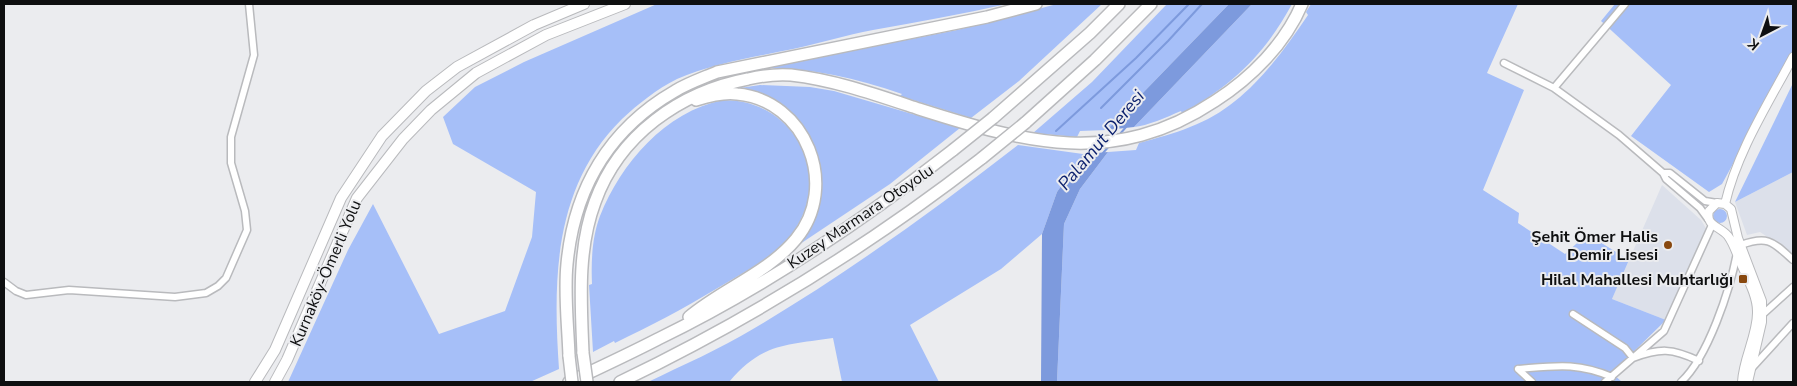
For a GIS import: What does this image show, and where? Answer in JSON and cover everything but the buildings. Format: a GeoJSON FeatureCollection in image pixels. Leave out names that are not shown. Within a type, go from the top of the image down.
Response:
{"type":"FeatureCollection","features":[{"type":"Feature","properties":{"kind":"highway","name":"Kurnaköy-Ömerli Yolu"},"geometry":{"type":"LineString","coordinates":[[255,382],[275,350],[341,198],[382,136],[426,91],[456,67],[534,25],[584,4]]}},
{"type":"Feature","properties":{"kind":"highway","name":"Kurnaköy-Ömerli Yolu"},"geometry":{"type":"LineString","coordinates":[[275,382],[287,360],[357,198],[403,139],[431,110],[476,73],[546,35],[625,4]]}},
{"type":"Feature","properties":{"kind":"highway"},"geometry":{"type":"LineString","coordinates":[[571,382],[567,266],[571,232],[584,189],[604,152],[634,120],[654,104],[677,90],[717,72],[987,16],[1036,4]]}},
{"type":"Feature","properties":{"kind":"highway","name":"Kuzey Marmara Otoyolu"},"geometry":{"type":"LineString","coordinates":[[571,382],[658,339],[732,299],[806,255],[875,209],[993,118],[1090,33],[1118,4]]}},
{"type":"Feature","properties":{"kind":"highway","name":"Kuzey Marmara Otoyolu"},"geometry":{"type":"LineString","coordinates":[[620,382],[687,350],[816,276],[896,223],[1025,123],[1095,60],[1151,4]]}},
{"type":"Feature","properties":{"kind":"highway"},"geometry":{"type":"LineString","coordinates":[[587,382],[583,353],[580,300],[586,237],[594,203],[604,182],[644,128],[702,90],[749,78],[789,75],[878,95],[955,120],[1029,139],[1073,144],[1104,142],[1144,135],[1201,110],[1232,90],[1254,72],[1272,50],[1297,16],[1302,4]]}},
{"type":"Feature","properties":{"kind":"highway"},"geometry":{"type":"LineString","coordinates":[[658,339],[708,301],[747,278],[776,257],[796,238],[812,208],[816,186],[814,164],[803,134],[784,114],[761,99],[737,94],[707,97],[660,116]]}},
{"type":"Feature","properties":{"kind":"street"},"geometry":{"type":"LineString","coordinates":[[4,282],[16,291],[26,295],[69,290],[175,297],[206,293],[218,286],[226,278],[247,230],[231,163],[231,137],[254,55],[249,4]]}},
{"type":"Feature","properties":{"kind":"street"},"geometry":{"type":"LineString","coordinates":[[1554,88],[1625,4]]}},
{"type":"Feature","properties":{"kind":"street"},"geometry":{"type":"LineString","coordinates":[[1605,382],[1664,331],[1712,224],[1708,211],[1721,204],[1747,145],[1793,57]]}},
{"type":"Feature","properties":{"kind":"street"},"geometry":{"type":"LineString","coordinates":[[1504,63],[1554,88],[1619,135],[1700,208],[1712,224],[1728,236],[1737,253],[1757,309],[1743,381]]}},
{"type":"Feature","properties":{"kind":"street"},"geometry":{"type":"LineString","coordinates":[[1663,173],[1670,173],[1705,201],[1721,204],[1731,209],[1741,245],[1759,289],[1762,315],[1750,370]]}},
{"type":"Feature","properties":{"kind":"street"},"geometry":{"type":"LineString","coordinates":[[1712,224],[1729,225],[1733,218]]}},
{"type":"Feature","properties":{"kind":"street"},"geometry":{"type":"LineString","coordinates":[[1741,245],[1764,239],[1772,242],[1793,260]]}},
{"type":"Feature","properties":{"kind":"street"},"geometry":{"type":"LineString","coordinates":[[1681,382],[1692,372],[1698,361],[1728,293],[1737,253]]}},
{"type":"Feature","properties":{"kind":"street"},"geometry":{"type":"LineString","coordinates":[[1762,315],[1793,287]]}},
{"type":"Feature","properties":{"kind":"street"},"geometry":{"type":"LineString","coordinates":[[1573,314],[1625,348],[1633,358]]}},
{"type":"Feature","properties":{"kind":"street"},"geometry":{"type":"LineString","coordinates":[[1743,381],[1750,370],[1793,323]]}},
{"type":"Feature","properties":{"kind":"street"},"geometry":{"type":"LineString","coordinates":[[1633,358],[1660,350],[1672,350],[1698,361]]}},
{"type":"Feature","properties":{"kind":"street"},"geometry":{"type":"LineString","coordinates":[[1532,382],[1518,369],[1558,366],[1591,368],[1612,377]]}},
{"type":"Feature","properties":{"kind":"shaded area"},"geometry":{"type":"Polygon","coordinates":[[[657,4],[1007,4],[863,32],[718,65],[677,79],[641,102],[622,119],[599,146],[582,174],[570,205],[562,237],[558,269],[557,336],[559,369],[530,382],[288,382],[348,250],[373,204],[439,334],[505,311],[532,237],[536,192],[453,144],[443,117],[475,87],[524,62],[657,4]]]}},
{"type":"Feature","properties":{"kind":"shaded area"},"geometry":{"type":"Polygon","coordinates":[[[1057,4],[1102,4],[1019,81],[971,118],[900,96],[902,94],[885,88],[851,79],[816,72],[763,68],[957,30],[1057,4]]]}},
{"type":"Feature","properties":{"kind":"shaded area"},"geometry":{"type":"Polygon","coordinates":[[[1167,4],[1229,4],[1107,130],[1080,131],[1077,137],[1033,133],[1092,82],[1167,4]]]}},
{"type":"Feature","properties":{"kind":"shaded area"},"geometry":{"type":"Polygon","coordinates":[[[1229,4],[1252,4],[1134,127],[1107,130],[1229,4]]]}},
{"type":"Feature","properties":{"kind":"shaded area"},"geometry":{"type":"Polygon","coordinates":[[[1252,4],[1292,4],[1282,22],[1259,53],[1232,80],[1200,103],[1182,113],[1181,111],[1151,123],[1134,127],[1252,4]]]}},
{"type":"Feature","properties":{"kind":"shaded area"},"geometry":{"type":"Polygon","coordinates":[[[1311,4],[1518,4],[1487,73],[1524,90],[1483,190],[1519,213],[1518,223],[1565,254],[1587,234],[1629,260],[1612,299],[1666,320],[1612,373],[1622,382],[1057,382],[1064,224],[1080,189],[1108,152],[1136,150],[1139,143],[1178,132],[1209,119],[1227,108],[1243,95],[1271,65],[1308,15],[1306,12],[1311,4]]]}},
{"type":"Feature","properties":{"kind":"shaded area"},"geometry":{"type":"Polygon","coordinates":[[[1615,4],[1793,4],[1793,54],[1722,184],[1709,192],[1631,136],[1671,85],[1601,21],[1615,4]]]}},
{"type":"Feature","properties":{"kind":"shaded area"},"geometry":{"type":"Polygon","coordinates":[[[1793,83],[1793,172],[1735,202],[1793,83]]]}},
{"type":"Feature","properties":{"kind":"shaded area"},"geometry":{"type":"Polygon","coordinates":[[[760,85],[810,87],[834,91],[960,128],[890,184],[791,250],[804,234],[819,165],[816,152],[805,131],[733,89],[760,85]]]}},
{"type":"Feature","properties":{"kind":"shaded area"},"geometry":{"type":"Polygon","coordinates":[[[723,100],[746,103],[767,110],[792,132],[799,142],[808,166],[810,186],[804,211],[797,226],[787,240],[775,251],[747,271],[666,317],[593,352],[589,285],[592,284],[595,232],[609,196],[633,159],[664,128],[702,106],[723,100]]]}},
{"type":"Feature","properties":{"kind":"shaded area"},"geometry":{"type":"Polygon","coordinates":[[[1018,145],[1083,154],[1057,192],[1042,234],[1001,269],[910,325],[939,382],[842,382],[833,338],[788,345],[764,353],[741,369],[729,382],[648,382],[701,357],[788,308],[921,218],[1018,145]]]}},
{"type":"Feature","properties":{"kind":"shaded area"},"geometry":{"type":"Polygon","coordinates":[[[1108,152],[1080,189],[1064,224],[1057,382],[1041,382],[1042,234],[1057,192],[1083,154],[1108,152]]]}},
{"type":"Feature","properties":{"kind":"shaded area"},"geometry":{"type":"Polygon","coordinates":[[[1793,172],[1793,254],[1760,232],[1747,235],[1735,202],[1793,172]]]}},
{"type":"Feature","properties":{"kind":"shaded area","name":"Şehit Ömer Halis Demir Lisesi"},"geometry":{"type":"Polygon","coordinates":[[[1662,185],[1701,220],[1707,230],[1666,320],[1612,299],[1662,185]]]}},
{"type":"Feature","properties":{"kind":"shaded area"},"geometry":{"type":"Polygon","coordinates":[[[1720,209],[1725,211],[1727,216],[1725,221],[1720,223],[1715,221],[1713,216],[1715,211],[1720,209]]]}},
{"type":"Feature","properties":{"kind":"waterway"},"geometry":{"type":"LineString","coordinates":[[1056,131],[1136,58],[1189,4]]}},
{"type":"Feature","properties":{"kind":"waterway"},"geometry":{"type":"LineString","coordinates":[[1101,108],[1202,4]]}},
{"type":"Feature","properties":{"kind":"waterway","name":"Palamut Deresi"},"geometry":{"type":"LineString","coordinates":[[1120,134],[1126,127]]}},
{"type":"Feature","properties":{"kind":"waterway","name":"Palamut Deresi"},"geometry":{"type":"LineString","coordinates":[[1103,153],[1110,145]]}},
{"type":"Feature","properties":{"kind":"place","name":"Şehit Ömer Halis Demir Lisesi"},"geometry":{"type":"Point","coordinates":[1668,245]}},
{"type":"Feature","properties":{"kind":"place","name":"Hilal Mahallesi Muhtarlığı"},"geometry":{"type":"Point","coordinates":[1743,279]}}]}
